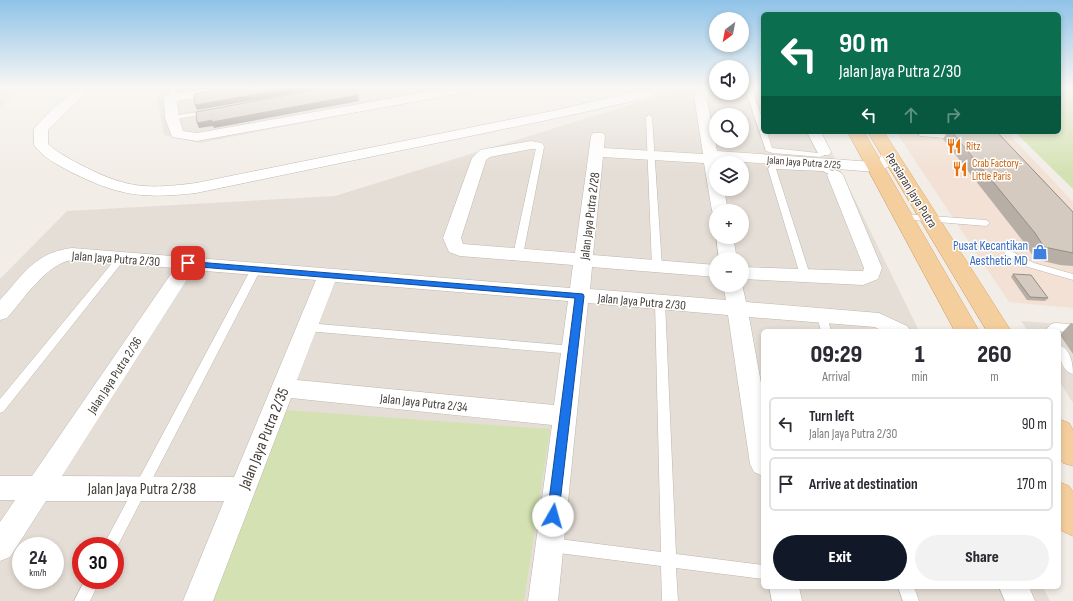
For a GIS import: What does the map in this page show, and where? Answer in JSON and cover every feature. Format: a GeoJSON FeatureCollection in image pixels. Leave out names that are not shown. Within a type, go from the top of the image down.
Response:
{"type":"FeatureCollection","features":[{"type":"Feature","properties":{"kind":"main road","name":"Persiaran Jaya Putra"},"geometry":{"type":"LineString","coordinates":[[857,134],[966,329]]}},
{"type":"Feature","properties":{"kind":"main road","name":"Persiaran Jaya Putra"},"geometry":{"type":"LineString","coordinates":[[877,134],[997,329]]}},
{"type":"Feature","properties":{"kind":"main road"},"geometry":{"type":"LineString","coordinates":[[1061,434],[1073,454]]}},
{"type":"Feature","properties":{"kind":"main road"},"geometry":{"type":"LineString","coordinates":[[1061,500],[1073,521]]}},
{"type":"Feature","properties":{"kind":"street"},"geometry":{"type":"LineString","coordinates":[[53,116],[41,129],[41,145],[55,157],[110,186],[137,192],[162,192],[196,188],[547,116]]}},
{"type":"Feature","properties":{"kind":"street"},"geometry":{"type":"LineString","coordinates":[[172,118],[177,134],[197,137],[310,116]]}},
{"type":"Feature","properties":{"kind":"street"},"geometry":{"type":"LineString","coordinates":[[704,116],[711,156]]}},
{"type":"Feature","properties":{"kind":"street"},"geometry":{"type":"LineString","coordinates":[[815,134],[824,152]]}},
{"type":"Feature","properties":{"kind":"street","name":"Jalan Jaya Putra 2/25"},"geometry":{"type":"LineString","coordinates":[[597,144],[652,156],[709,157]]}},
{"type":"Feature","properties":{"kind":"street","name":"Jalan Jaya Putra 2/28"},"geometry":{"type":"LineString","coordinates":[[543,601],[597,144]]}},
{"type":"Feature","properties":{"kind":"street"},"geometry":{"type":"LineString","coordinates":[[536,146],[485,153],[479,158],[452,238],[455,248],[460,250],[709,271]]}},
{"type":"Feature","properties":{"kind":"street"},"geometry":{"type":"LineString","coordinates":[[876,167],[885,163],[889,153]]}},
{"type":"Feature","properties":{"kind":"street","name":"Jalan Jaya Putra 2/25"},"geometry":{"type":"LineString","coordinates":[[749,159],[876,167]]}},
{"type":"Feature","properties":{"kind":"street"},"geometry":{"type":"LineString","coordinates":[[749,274],[806,278],[863,279],[872,275],[872,268],[835,175]]}},
{"type":"Feature","properties":{"kind":"street","name":"Jalan Jaya Putra 2/30"},"geometry":{"type":"LineString","coordinates":[[0,313],[44,264],[58,256],[72,254],[736,308],[824,323],[879,320],[895,328]]}},
{"type":"Feature","properties":{"kind":"street","name":"Jalan Jaya Putra 2/36"},"geometry":{"type":"LineString","coordinates":[[40,487],[188,263]]}},
{"type":"Feature","properties":{"kind":"street","name":"Jalan Jaya Putra 2/35"},"geometry":{"type":"LineString","coordinates":[[198,601],[328,275]]}},
{"type":"Feature","properties":{"kind":"street"},"geometry":{"type":"LineString","coordinates":[[734,292],[761,452]]}},
{"type":"Feature","properties":{"kind":"street","name":"Jalan Jaya Putra 2/34"},"geometry":{"type":"LineString","coordinates":[[283,388],[565,416]]}},
{"type":"Feature","properties":{"kind":"street"},"geometry":{"type":"LineString","coordinates":[[0,547],[40,487]]}},
{"type":"Feature","properties":{"kind":"street","name":"Jalan Jaya Putra 2/38"},"geometry":{"type":"LineString","coordinates":[[0,488],[243,489]]}},
{"type":"Feature","properties":{"kind":"street"},"geometry":{"type":"LineString","coordinates":[[784,589],[787,601]]}},
{"type":"Feature","properties":{"kind":"street"},"geometry":{"type":"LineString","coordinates":[[1015,589],[1020,601]]}},
{"type":"Feature","properties":{"kind":"lane"},"geometry":{"type":"LineString","coordinates":[[172,118],[183,116]]}},
{"type":"Feature","properties":{"kind":"lane"},"geometry":{"type":"LineString","coordinates":[[649,116],[657,267]]}},
{"type":"Feature","properties":{"kind":"lane"},"geometry":{"type":"LineString","coordinates":[[758,116],[761,126]]}},
{"type":"Feature","properties":{"kind":"lane"},"geometry":{"type":"LineString","coordinates":[[764,134],[769,149],[773,151],[820,155],[824,152]]}},
{"type":"Feature","properties":{"kind":"lane"},"geometry":{"type":"LineString","coordinates":[[922,135],[966,138]]}},
{"type":"Feature","properties":{"kind":"lane"},"geometry":{"type":"LineString","coordinates":[[518,255],[540,147],[536,146]]}},
{"type":"Feature","properties":{"kind":"lane"},"geometry":{"type":"LineString","coordinates":[[806,278],[772,170],[774,166],[826,169],[835,175]]}},
{"type":"Feature","properties":{"kind":"lane"},"geometry":{"type":"LineString","coordinates":[[904,216],[986,223]]}},
{"type":"Feature","properties":{"kind":"lane"},"geometry":{"type":"LineString","coordinates":[[1009,253],[1031,265],[1073,277]]}},
{"type":"Feature","properties":{"kind":"lane"},"geometry":{"type":"LineString","coordinates":[[0,408],[121,258]]}},
{"type":"Feature","properties":{"kind":"lane"},"geometry":{"type":"LineString","coordinates":[[115,537],[256,269]]}},
{"type":"Feature","properties":{"kind":"lane"},"geometry":{"type":"LineString","coordinates":[[660,302],[670,560],[670,601]]}},
{"type":"Feature","properties":{"kind":"lane"},"geometry":{"type":"LineString","coordinates":[[307,327],[573,350]]}},
{"type":"Feature","properties":{"kind":"lane"},"geometry":{"type":"LineString","coordinates":[[1052,329],[1055,327],[1073,328]]}},
{"type":"Feature","properties":{"kind":"lane"},"geometry":{"type":"LineString","coordinates":[[1061,352],[1073,370]]}},
{"type":"Feature","properties":{"kind":"lane"},"geometry":{"type":"LineString","coordinates":[[550,545],[761,572]]}},
{"type":"Feature","properties":{"kind":"lane"},"geometry":{"type":"LineString","coordinates":[[82,601],[88,589]]}},
{"type":"Feature","properties":{"kind":"lane"},"geometry":{"type":"LineString","coordinates":[[907,589],[911,601]]}},
{"type":"Feature","properties":{"kind":"shaded area"},"geometry":{"type":"Polygon","coordinates":[[[160,116],[339,116],[200,143],[164,135],[160,116]]]}},
{"type":"Feature","properties":{"kind":"shaded area"},"geometry":{"type":"Polygon","coordinates":[[[593,116],[709,116],[709,148],[749,148],[749,116],[761,116],[761,134],[823,134],[918,329],[761,329],[761,589],[1044,589],[1050,601],[0,601],[0,279],[67,211],[335,196],[593,116]]]}},
{"type":"Feature","properties":{"kind":"shaded area"},"geometry":{"type":"Polygon","coordinates":[[[897,134],[1009,134],[1073,202],[1073,308],[1009,302],[897,134]]]}},
{"type":"Feature","properties":{"kind":"shaded area"},"geometry":{"type":"Polygon","coordinates":[[[1021,321],[1073,325],[1073,403],[1061,384],[1061,329],[1027,329],[1021,321]]]}},
{"type":"Feature","properties":{"kind":"green space"},"geometry":{"type":"Polygon","coordinates":[[[1061,116],[1073,116],[1073,189],[1017,134],[1061,134],[1061,116]]]}},
{"type":"Feature","properties":{"kind":"green space"},"geometry":{"type":"Polygon","coordinates":[[[285,410],[550,429],[524,601],[212,601],[285,410]]]}},
{"type":"Feature","properties":{"kind":"building"},"geometry":{"type":"Polygon","coordinates":[[[196,116],[244,116],[212,122],[212,120],[197,123],[196,116]]]}},
{"type":"Feature","properties":{"kind":"building"},"geometry":{"type":"Polygon","coordinates":[[[954,134],[999,134],[1073,212],[1073,253],[1044,247],[1035,233],[954,134]]]}},
{"type":"Feature","properties":{"kind":"building"},"geometry":{"type":"Polygon","coordinates":[[[1013,274],[1031,275],[1048,298],[1030,297],[1013,274]]]}},
{"type":"Feature","properties":{"kind":"place","name":"Ritz"},"geometry":{"type":"Point","coordinates":[954,146]}},
{"type":"Feature","properties":{"kind":"place","name":"Crab Factory- Little Paris"},"geometry":{"type":"Point","coordinates":[960,169]}},
{"type":"Feature","properties":{"kind":"place","name":"Pusat Kecantikan Aesthetic MD"},"geometry":{"type":"Point","coordinates":[1040,252]}},
{"type":"Feature","properties":{"kind":"route"},"geometry":{"type":"LineString","coordinates":[[188,263],[579,296],[553,516]]}}]}
